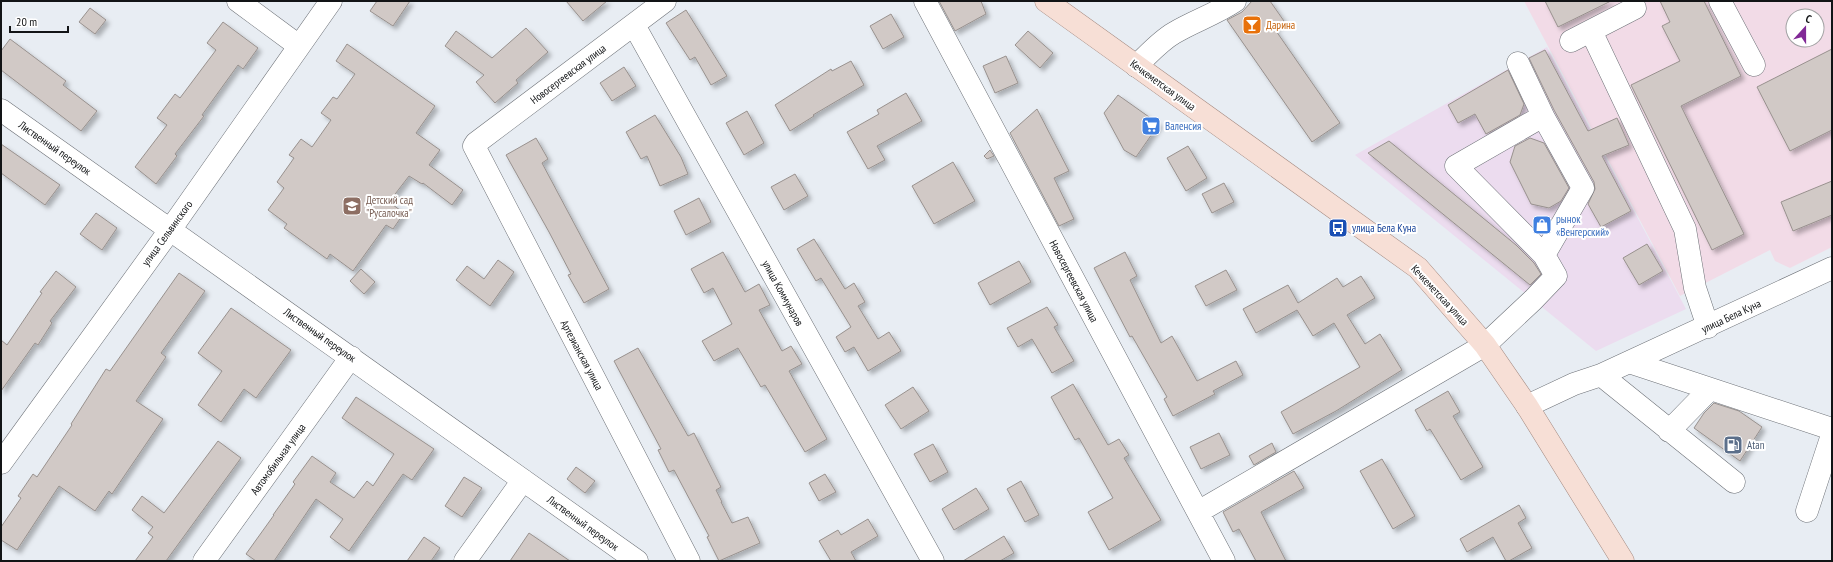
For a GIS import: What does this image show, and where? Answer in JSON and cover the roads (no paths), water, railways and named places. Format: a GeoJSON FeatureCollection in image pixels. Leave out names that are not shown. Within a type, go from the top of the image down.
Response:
{"type":"FeatureCollection","features":[{"type":"Feature","properties":{"kind":"main road","name":"Кечкеметская улица"},"geometry":{"type":"LineString","coordinates":[[1046,1],[1418,268],[1485,345],[1527,406],[1623,561]]}},
{"type":"Feature","properties":{"kind":"street"},"geometry":{"type":"LineString","coordinates":[[238,1],[299,46]]}},
{"type":"Feature","properties":{"kind":"street","name":"улица Сельвинского"},"geometry":{"type":"LineString","coordinates":[[1,463],[170,230],[331,1]]}},
{"type":"Feature","properties":{"kind":"street","name":"Новосергеевская улица"},"geometry":{"type":"LineString","coordinates":[[475,150],[476,143],[665,1]]}},
{"type":"Feature","properties":{"kind":"street","name":"Новосергеевская улица"},"geometry":{"type":"LineString","coordinates":[[925,1],[1224,561]]}},
{"type":"Feature","properties":{"kind":"street"},"geometry":{"type":"LineString","coordinates":[[1136,66],[1172,34],[1220,11],[1235,1]]}},
{"type":"Feature","properties":{"kind":"street"},"geometry":{"type":"LineString","coordinates":[[1720,1],[1754,65]]}},
{"type":"Feature","properties":{"kind":"street"},"geometry":{"type":"LineString","coordinates":[[1571,41],[1635,8]]}},
{"type":"Feature","properties":{"kind":"street","name":"улица Коммунаров"},"geometry":{"type":"LineString","coordinates":[[634,25],[933,561]]}},
{"type":"Feature","properties":{"kind":"street"},"geometry":{"type":"LineString","coordinates":[[1591,31],[1685,229],[1694,288],[1708,327]]}},
{"type":"Feature","properties":{"kind":"street"},"geometry":{"type":"LineString","coordinates":[[1518,63],[1544,116],[1583,188],[1544,255]]}},
{"type":"Feature","properties":{"kind":"street","name":"Лиственный переулок"},"geometry":{"type":"LineString","coordinates":[[1,110],[637,561]]}},
{"type":"Feature","properties":{"kind":"street"},"geometry":{"type":"LineString","coordinates":[[1198,512],[1485,345],[1534,300],[1556,276],[1544,255],[1456,166],[1544,116]]}},
{"type":"Feature","properties":{"kind":"street","name":"Артезианская улица"},"geometry":{"type":"LineString","coordinates":[[475,150],[689,561]]}},
{"type":"Feature","properties":{"kind":"street","name":"улица Бела Куна"},"geometry":{"type":"LineString","coordinates":[[1527,406],[1574,384],[1601,375],[1708,327],[1832,268]]}},
{"type":"Feature","properties":{"kind":"street","name":"Автомобильная улица"},"geometry":{"type":"LineString","coordinates":[[204,561],[351,357]]}},
{"type":"Feature","properties":{"kind":"street"},"geometry":{"type":"LineString","coordinates":[[1629,362],[1832,429]]}},
{"type":"Feature","properties":{"kind":"street"},"geometry":{"type":"LineString","coordinates":[[1601,375],[1734,482]]}},
{"type":"Feature","properties":{"kind":"street"},"geometry":{"type":"LineString","coordinates":[[1669,431],[1710,389]]}},
{"type":"Feature","properties":{"kind":"street"},"geometry":{"type":"LineString","coordinates":[[1807,511],[1832,435]]}},
{"type":"Feature","properties":{"kind":"street"},"geometry":{"type":"LineString","coordinates":[[465,561],[523,480]]}},
{"type":"Feature","properties":{"kind":"place","name":"Дарина"},"geometry":{"type":"Point","coordinates":[1252,25]}},
{"type":"Feature","properties":{"kind":"place","name":"Валенсия"},"geometry":{"type":"Point","coordinates":[1151,126]}},
{"type":"Feature","properties":{"kind":"place","name":"Детский сад \"Русалочка\""},"geometry":{"type":"Point","coordinates":[352,206]}},
{"type":"Feature","properties":{"kind":"place","name":"рынок «Венгерский»"},"geometry":{"type":"Point","coordinates":[1542,225]}},
{"type":"Feature","properties":{"kind":"place","name":"улица Бела Куна"},"geometry":{"type":"Point","coordinates":[1338,228]}},
{"type":"Feature","properties":{"kind":"place","name":"Аtan"},"geometry":{"type":"Point","coordinates":[1733,445]}}]}
